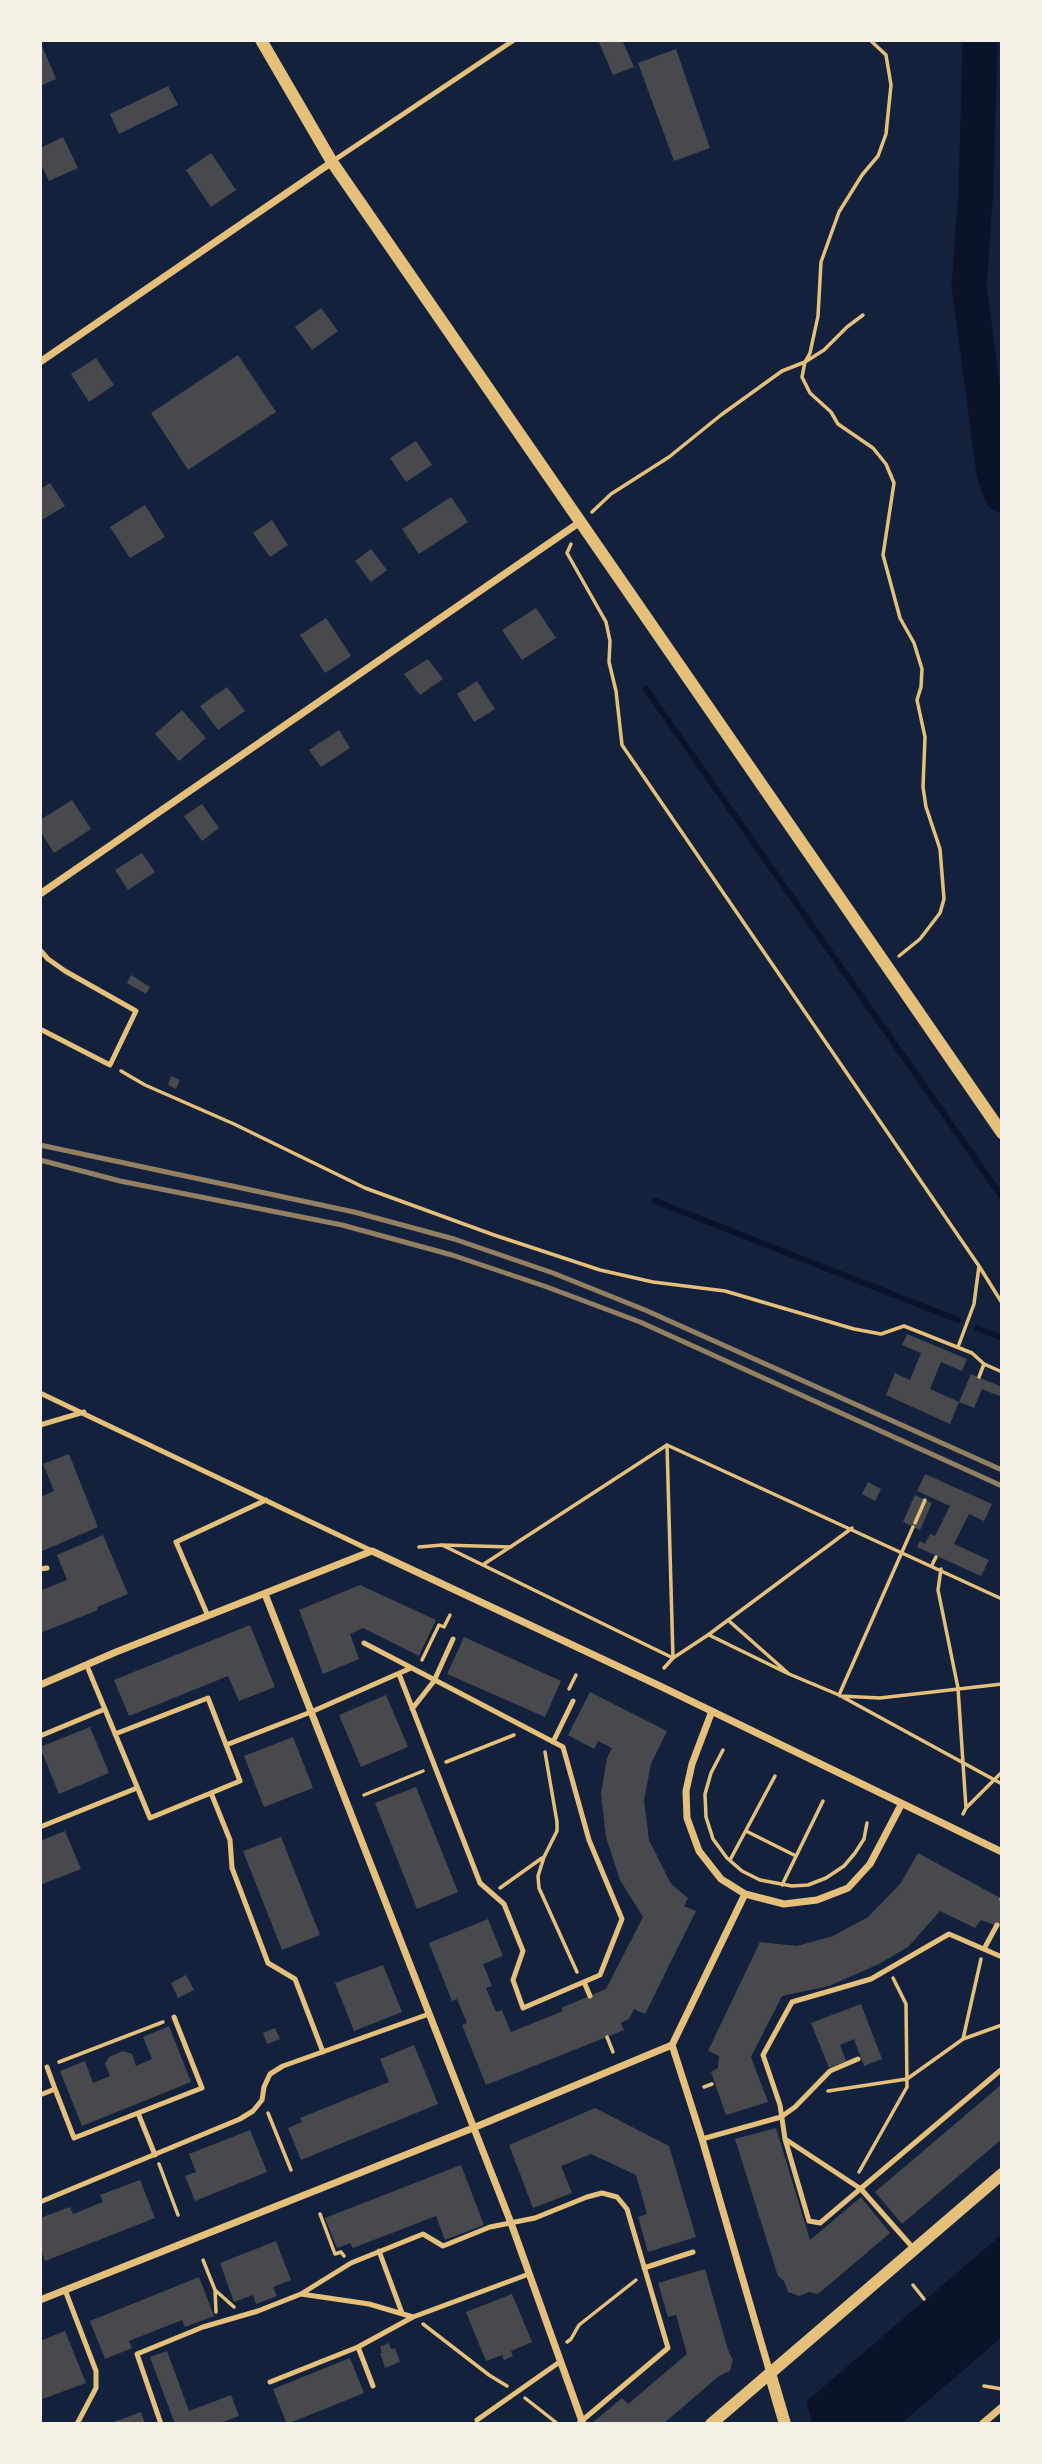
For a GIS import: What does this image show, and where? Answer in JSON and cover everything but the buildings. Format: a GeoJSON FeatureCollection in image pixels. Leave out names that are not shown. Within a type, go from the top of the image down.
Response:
{"type":"FeatureCollection","features":[{"type":"Feature","properties":{"kind":"street"},"geometry":{"type":"LineString","coordinates":[[261,40],[332,162],[1002,1133]]}},
{"type":"Feature","properties":{"kind":"street"},"geometry":{"type":"LineString","coordinates":[[40,362],[332,162]]}},
{"type":"Feature","properties":{"kind":"street"},"geometry":{"type":"LineString","coordinates":[[40,894],[580,522]]}},
{"type":"Feature","properties":{"kind":"street"},"geometry":{"type":"LineString","coordinates":[[40,1685],[372,1551],[1002,1852]]}},
{"type":"Feature","properties":{"kind":"street"},"geometry":{"type":"LineString","coordinates":[[265,1594],[511,2223],[581,2423]]}},
{"type":"Feature","properties":{"kind":"street"},"geometry":{"type":"LineString","coordinates":[[712,1712],[692,1764],[686,1791],[687,1818],[699,1851],[721,1879],[745,1894],[784,1904],[817,1900],[848,1888],[870,1864],[901,1805]]}},
{"type":"Feature","properties":{"kind":"street"},"geometry":{"type":"LineString","coordinates":[[40,2300],[473,2128],[672,2045],[745,1894]]}},
{"type":"Feature","properties":{"kind":"street"},"geometry":{"type":"LineString","coordinates":[[672,2045],[785,2424]]}},
{"type":"Feature","properties":{"kind":"street"},"geometry":{"type":"LineString","coordinates":[[711,2424],[1002,2174]]}},
{"type":"Feature","properties":{"kind":"street"},"geometry":{"type":"LineString","coordinates":[[982,2424],[1002,2407]]}},
{"type":"Feature","properties":{"kind":"lane"},"geometry":{"type":"LineString","coordinates":[[332,162],[514,40]]}},
{"type":"Feature","properties":{"kind":"lane"},"geometry":{"type":"LineString","coordinates":[[40,950],[65,971],[136,1010],[110,1065],[40,1029]]}},
{"type":"Feature","properties":{"kind":"lane"},"geometry":{"type":"LineString","coordinates":[[40,1393],[372,1551]]}},
{"type":"Feature","properties":{"kind":"lane"},"geometry":{"type":"LineString","coordinates":[[40,1425],[84,1412]]}},
{"type":"Feature","properties":{"kind":"lane"},"geometry":{"type":"LineString","coordinates":[[208,1616],[176,1542],[266,1500]]}},
{"type":"Feature","properties":{"kind":"lane"},"geometry":{"type":"LineString","coordinates":[[412,1709],[435,1681],[453,1639]]}},
{"type":"Feature","properties":{"kind":"lane"},"geometry":{"type":"LineString","coordinates":[[364,1643],[563,1747],[589,1840],[622,1919],[600,1975],[523,2008],[513,1980],[523,1951],[504,1904],[480,1883],[399,1674]]}},
{"type":"Feature","properties":{"kind":"lane"},"geometry":{"type":"LineString","coordinates":[[87,1665],[150,1818],[240,1781],[208,1698],[116,1734]]}},
{"type":"Feature","properties":{"kind":"lane"},"geometry":{"type":"LineString","coordinates":[[226,1745],[414,1670]]}},
{"type":"Feature","properties":{"kind":"lane"},"geometry":{"type":"LineString","coordinates":[[553,1742],[573,1701]]}},
{"type":"Feature","properties":{"kind":"lane"},"geometry":{"type":"LineString","coordinates":[[40,1736],[105,1710]]}},
{"type":"Feature","properties":{"kind":"lane"},"geometry":{"type":"LineString","coordinates":[[40,1827],[137,1788]]}},
{"type":"Feature","properties":{"kind":"lane"},"geometry":{"type":"LineString","coordinates":[[211,1793],[230,1840],[232,1868],[268,1964],[295,1979],[323,2052]]}},
{"type":"Feature","properties":{"kind":"lane"},"geometry":{"type":"LineString","coordinates":[[984,1949],[997,1925]]}},
{"type":"Feature","properties":{"kind":"lane"},"geometry":{"type":"LineString","coordinates":[[1002,1957],[949,1934],[889,1970],[844,1988],[792,2002],[763,2055],[780,2105],[785,2139],[809,2221],[820,2223],[1002,2069]]}},
{"type":"Feature","properties":{"kind":"lane"},"geometry":{"type":"LineString","coordinates":[[584,1982],[590,1996]]}},
{"type":"Feature","properties":{"kind":"lane"},"geometry":{"type":"LineString","coordinates":[[40,2202],[240,2119],[253,2111],[262,2100],[270,2074],[283,2066],[429,2014]]}},
{"type":"Feature","properties":{"kind":"lane"},"geometry":{"type":"LineString","coordinates":[[47,2067],[74,2138],[202,2088],[174,2017]]}},
{"type":"Feature","properties":{"kind":"lane"},"geometry":{"type":"LineString","coordinates":[[702,2139],[781,2117],[795,2107],[830,2071],[858,2059]]}},
{"type":"Feature","properties":{"kind":"lane"},"geometry":{"type":"LineString","coordinates":[[40,2095],[55,2089]]}},
{"type":"Feature","properties":{"kind":"lane"},"geometry":{"type":"LineString","coordinates":[[138,2113],[155,2155]]}},
{"type":"Feature","properties":{"kind":"lane"},"geometry":{"type":"LineString","coordinates":[[785,2139],[861,2189],[914,2249]]}},
{"type":"Feature","properties":{"kind":"lane"},"geometry":{"type":"LineString","coordinates":[[161,2424],[137,2354],[301,2294],[351,2263],[423,2234],[443,2246],[490,2227],[535,2218],[602,2193],[617,2197],[627,2209],[668,2347],[581,2423]]}},
{"type":"Feature","properties":{"kind":"lane"},"geometry":{"type":"LineString","coordinates":[[379,2251],[402,2314]]}},
{"type":"Feature","properties":{"kind":"lane"},"geometry":{"type":"LineString","coordinates":[[645,2270],[693,2252]]}},
{"type":"Feature","properties":{"kind":"lane"},"geometry":{"type":"LineString","coordinates":[[270,2382],[358,2347],[413,2317],[529,2274]]}},
{"type":"Feature","properties":{"kind":"lane"},"geometry":{"type":"LineString","coordinates":[[65,2290],[96,2371],[96,2388],[77,2424]]}},
{"type":"Feature","properties":{"kind":"lane"},"geometry":{"type":"LineString","coordinates":[[301,2294],[369,2304],[413,2317]]}},
{"type":"Feature","properties":{"kind":"lane"},"geometry":{"type":"LineString","coordinates":[[358,2347],[373,2386]]}},
{"type":"Feature","properties":{"kind":"lane"},"geometry":{"type":"LineString","coordinates":[[477,2420],[561,2361]]}},
{"type":"Feature","properties":{"kind":"path"},"geometry":{"type":"LineString","coordinates":[[870,40],[886,55],[891,85],[886,134],[878,156],[862,175],[839,212],[821,262],[818,316],[802,377],[810,393],[831,412],[838,424],[873,448],[886,464],[894,483],[883,555],[900,618],[914,643],[922,669],[917,700],[925,737],[923,787],[926,807],[940,849],[943,899],[940,913],[919,939],[885,965]]}},
{"type":"Feature","properties":{"kind":"path"},"geometry":{"type":"LineString","coordinates":[[863,315],[824,350],[805,362],[782,371],[669,457],[611,494],[580,522],[567,553],[606,622],[610,641],[609,662],[616,691],[622,745],[1002,1303]]}},
{"type":"Feature","properties":{"kind":"path"},"geometry":{"type":"LineString","coordinates":[[110,1065],[145,1085],[234,1124],[365,1188],[494,1236],[600,1270],[653,1282],[725,1291],[854,1329],[881,1334],[904,1326],[972,1353],[984,1364],[1002,1373]]}},
{"type":"Feature","properties":{"kind":"path"},"geometry":{"type":"LineString","coordinates":[[958,1347],[974,1304],[979,1266]]}},
{"type":"Feature","properties":{"kind":"path"},"geometry":{"type":"LineString","coordinates":[[936,1346],[938,1339]]}},
{"type":"Feature","properties":{"kind":"path"},"geometry":{"type":"LineString","coordinates":[[979,1377],[984,1364]]}},
{"type":"Feature","properties":{"kind":"path"},"geometry":{"type":"LineString","coordinates":[[667,1445],[1002,1598]]}},
{"type":"Feature","properties":{"kind":"path"},"geometry":{"type":"LineString","coordinates":[[484,1565],[667,1445]]}},
{"type":"Feature","properties":{"kind":"path"},"geometry":{"type":"LineString","coordinates":[[667,1445],[673,1658]]}},
{"type":"Feature","properties":{"kind":"path"},"geometry":{"type":"LineString","coordinates":[[839,1695],[925,1500]]}},
{"type":"Feature","properties":{"kind":"path"},"geometry":{"type":"LineString","coordinates":[[664,1668],[673,1658],[852,1528]]}},
{"type":"Feature","properties":{"kind":"path"},"geometry":{"type":"LineString","coordinates":[[442,1545],[673,1658]]}},
{"type":"Feature","properties":{"kind":"path"},"geometry":{"type":"LineString","coordinates":[[419,1547],[511,1547]]}},
{"type":"Feature","properties":{"kind":"path"},"geometry":{"type":"LineString","coordinates":[[932,1565],[936,1557]]}},
{"type":"Feature","properties":{"kind":"path"},"geometry":{"type":"LineString","coordinates":[[941,1569],[938,1590],[958,1688],[966,1808]]}},
{"type":"Feature","properties":{"kind":"path"},"geometry":{"type":"LineString","coordinates":[[414,1670],[439,1625],[444,1627],[450,1615]]}},
{"type":"Feature","properties":{"kind":"path"},"geometry":{"type":"LineString","coordinates":[[728,1620],[789,1674]]}},
{"type":"Feature","properties":{"kind":"path"},"geometry":{"type":"LineString","coordinates":[[708,1635],[839,1695],[1002,1784]]}},
{"type":"Feature","properties":{"kind":"path"},"geometry":{"type":"LineString","coordinates":[[839,1695],[880,1698],[1002,1684]]}},
{"type":"Feature","properties":{"kind":"path"},"geometry":{"type":"LineString","coordinates":[[553,1742],[544,1753],[557,1832],[544,1857],[538,1876],[539,1888],[576,1971],[584,1982]]}},
{"type":"Feature","properties":{"kind":"path"},"geometry":{"type":"LineString","coordinates":[[723,1750],[711,1773],[705,1794],[706,1817],[713,1839],[742,1871],[760,1880],[782,1885],[808,1885],[826,1878],[844,1866],[864,1839],[867,1823]]}},
{"type":"Feature","properties":{"kind":"path"},"geometry":{"type":"LineString","coordinates":[[963,1814],[1002,1772]]}},
{"type":"Feature","properties":{"kind":"path"},"geometry":{"type":"LineString","coordinates":[[730,1860],[775,1776]]}},
{"type":"Feature","properties":{"kind":"path"},"geometry":{"type":"LineString","coordinates":[[782,1885],[823,1801]]}},
{"type":"Feature","properties":{"kind":"path"},"geometry":{"type":"LineString","coordinates":[[746,1831],[796,1856]]}},
{"type":"Feature","properties":{"kind":"path"},"geometry":{"type":"LineString","coordinates":[[492,1894],[544,1857]]}},
{"type":"Feature","properties":{"kind":"path"},"geometry":{"type":"LineString","coordinates":[[963,2039],[984,1949]]}},
{"type":"Feature","properties":{"kind":"path"},"geometry":{"type":"LineString","coordinates":[[853,2183],[907,2087],[906,2004],[889,1970]]}},
{"type":"Feature","properties":{"kind":"path"},"geometry":{"type":"LineString","coordinates":[[47,2067],[174,2017]]}},
{"type":"Feature","properties":{"kind":"path"},"geometry":{"type":"LineString","coordinates":[[806,2094],[907,2079],[963,2039],[1002,2025]]}},
{"type":"Feature","properties":{"kind":"path"},"geometry":{"type":"LineString","coordinates":[[607,2037],[613,2052]]}},
{"type":"Feature","properties":{"kind":"path"},"geometry":{"type":"LineString","coordinates":[[704,2087],[712,2084]]}},
{"type":"Feature","properties":{"kind":"path"},"geometry":{"type":"LineString","coordinates":[[262,2100],[291,2170]]}},
{"type":"Feature","properties":{"kind":"path"},"geometry":{"type":"LineString","coordinates":[[155,2155],[178,2214]]}},
{"type":"Feature","properties":{"kind":"path"},"geometry":{"type":"LineString","coordinates":[[320,2214],[335,2254],[341,2252],[351,2263]]}},
{"type":"Feature","properties":{"kind":"path"},"geometry":{"type":"LineString","coordinates":[[203,2260],[215,2290],[217,2323]]}},
{"type":"Feature","properties":{"kind":"path"},"geometry":{"type":"LineString","coordinates":[[556,2348],[571,2339],[579,2325],[645,2270]]}},
{"type":"Feature","properties":{"kind":"path"},"geometry":{"type":"LineString","coordinates":[[914,2286],[924,2299]]}},
{"type":"Feature","properties":{"kind":"path"},"geometry":{"type":"LineString","coordinates":[[215,2290],[243,2315]]}},
{"type":"Feature","properties":{"kind":"path"},"geometry":{"type":"LineString","coordinates":[[413,2317],[558,2424]]}},
{"type":"Feature","properties":{"kind":"path"},"geometry":{"type":"LineString","coordinates":[[984,2386],[1002,2389]]}},
{"type":"Feature","properties":{"kind":"water"},"geometry":{"type":"Polygon","coordinates":[[[1002,2234],[1002,2337],[901,2424],[780,2424],[1002,2234]]]}},
{"type":"Feature","properties":{"kind":"pier"},"geometry":{"type":"Polygon","coordinates":[[[805,2398],[813,2424],[776,2424],[778,2421],[805,2398]]]}},
{"type":"Feature","properties":{"kind":"waterway"},"geometry":{"type":"LineString","coordinates":[[980,40],[976,190],[969,286],[994,474],[1002,495]]}},
{"type":"Feature","properties":{"kind":"waterway"},"geometry":{"type":"LineString","coordinates":[[646,689],[1002,1197]]}},
{"type":"Feature","properties":{"kind":"waterway"},"geometry":{"type":"LineString","coordinates":[[655,1201],[958,1320]]}},
{"type":"Feature","properties":{"kind":"waterway"},"geometry":{"type":"LineString","coordinates":[[977,1328],[1002,1338]]}},
{"type":"Feature","properties":{"kind":"railway"},"geometry":{"type":"LineString","coordinates":[[40,1145],[354,1212],[454,1239],[553,1273],[645,1310],[1002,1470]]}},
{"type":"Feature","properties":{"kind":"railway"},"geometry":{"type":"LineString","coordinates":[[40,1160],[120,1181],[342,1225],[452,1255],[547,1287],[640,1322],[1002,1486]]}}]}
